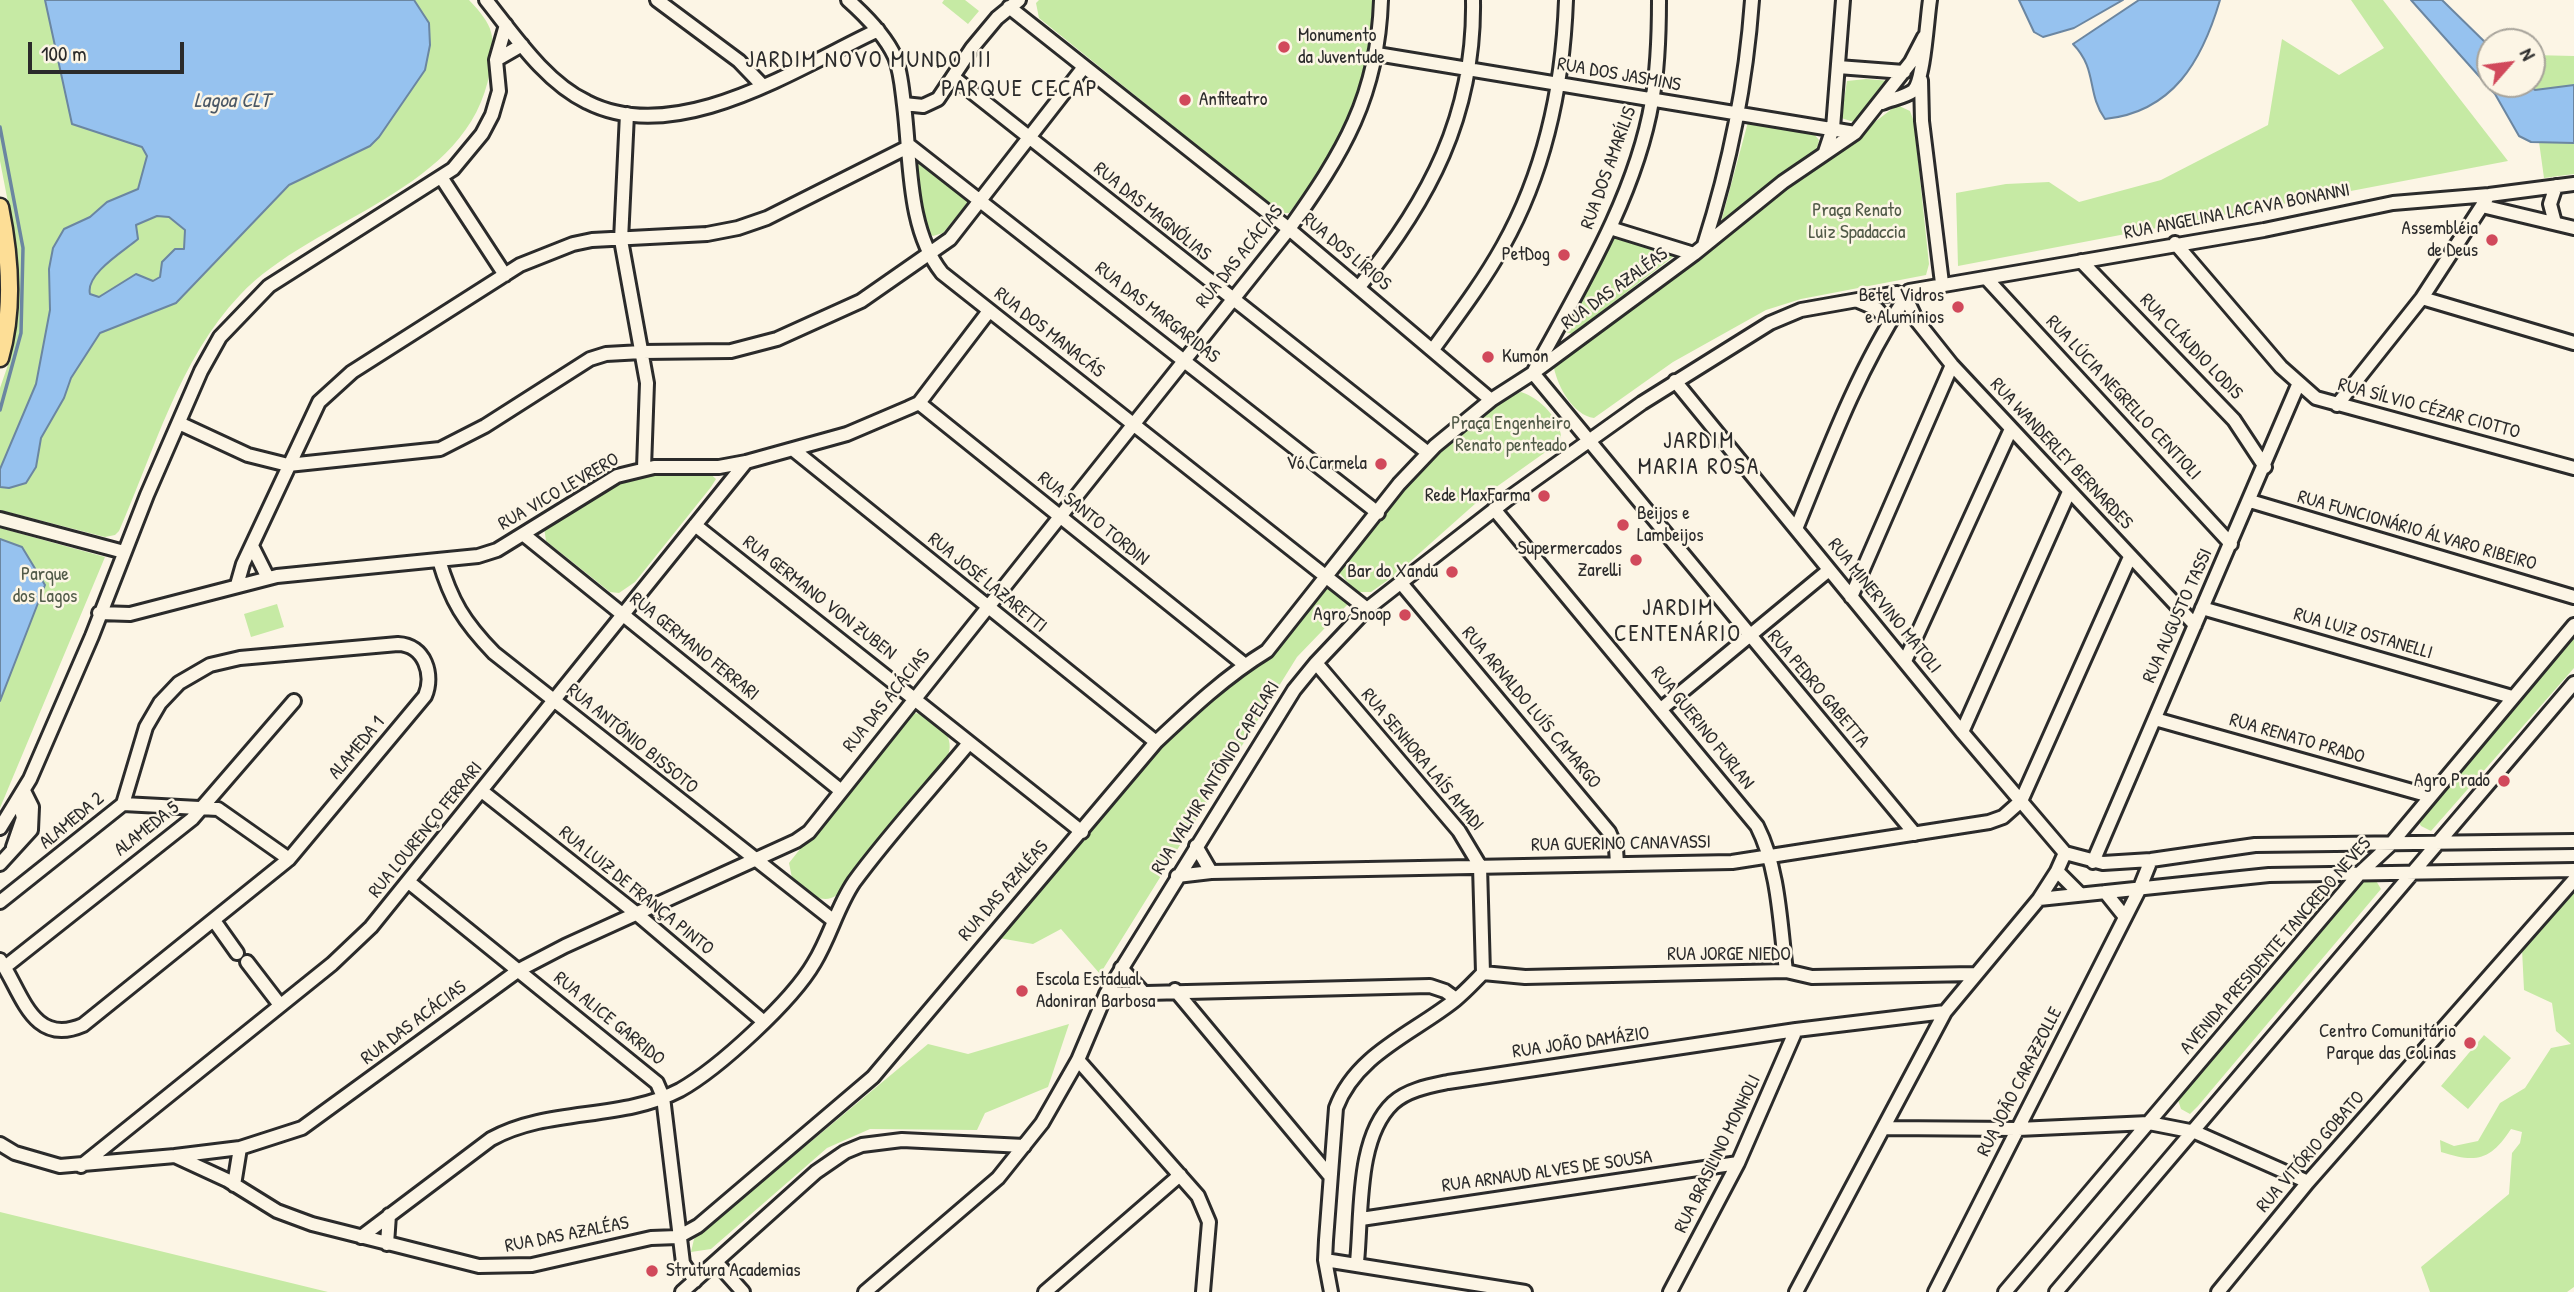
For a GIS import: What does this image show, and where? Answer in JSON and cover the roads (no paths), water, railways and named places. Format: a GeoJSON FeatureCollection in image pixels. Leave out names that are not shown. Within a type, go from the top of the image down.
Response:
{"type":"FeatureCollection","features":[{"type":"Feature","properties":{"kind":"main road"},"geometry":{"type":"LineString","coordinates":[[0,207],[8,262],[9,297],[0,358]]}},
{"type":"Feature","properties":{"kind":"street"},"geometry":{"type":"LineString","coordinates":[[657,0],[739,61],[762,85]]}},
{"type":"Feature","properties":{"kind":"street","name":"RUA DOS MANACÁS"},"geometry":{"type":"LineString","coordinates":[[848,0],[878,30],[895,57],[910,146],[917,224],[929,257],[942,274],[1325,574],[1367,610]]}},
{"type":"Feature","properties":{"kind":"street","name":"RUA DAS ACÁCIAS"},"geometry":{"type":"LineString","coordinates":[[175,1156],[240,1148],[302,1128],[519,970],[803,837],[1132,422],[1289,229],[1341,152],[1360,111],[1377,54],[1381,0]]}},
{"type":"Feature","properties":{"kind":"street"},"geometry":{"type":"LineString","coordinates":[[1359,288],[1398,239],[1427,191],[1449,145],[1464,94],[1473,0]]}},
{"type":"Feature","properties":{"kind":"street"},"geometry":{"type":"LineString","coordinates":[[1434,348],[1504,244],[1551,127],[1559,84],[1566,0]]}},
{"type":"Feature","properties":{"kind":"street","name":"RUA DOS AMARÍLIS"},"geometry":{"type":"LineString","coordinates":[[1532,373],[1610,228],[1652,101],[1659,0]]}},
{"type":"Feature","properties":{"kind":"street"},"geometry":{"type":"LineString","coordinates":[[1610,228],[1699,250],[1725,179],[1740,113],[1752,0]]}},
{"type":"Feature","properties":{"kind":"street"},"geometry":{"type":"LineString","coordinates":[[1825,152],[1833,128],[1843,0]]}},
{"type":"Feature","properties":{"kind":"street","name":"RUA DAS AZALÉAS"},"geometry":{"type":"LineString","coordinates":[[1882,103],[1917,85],[1930,0]]}},
{"type":"Feature","properties":{"kind":"street"},"geometry":{"type":"LineString","coordinates":[[492,3],[522,44],[564,87],[587,103],[627,114],[696,111],[715,107],[878,30]]}},
{"type":"Feature","properties":{"kind":"street"},"geometry":{"type":"LineString","coordinates":[[904,104],[930,104],[953,77],[972,48],[1014,3]]}},
{"type":"Feature","properties":{"kind":"street","name":"RUA DOS LÍRIOS"},"geometry":{"type":"LineString","coordinates":[[1014,3],[1084,66],[1289,229],[1434,348],[1491,400]]}},
{"type":"Feature","properties":{"kind":"street"},"geometry":{"type":"LineString","coordinates":[[0,828],[21,797],[92,636],[99,613],[179,423],[220,337],[250,303],[289,272],[441,177],[466,156],[492,115],[499,92],[496,60],[506,25]]}},
{"type":"Feature","properties":{"kind":"street","name":"RUA DAS AZALÉAS"},"geometry":{"type":"LineString","coordinates":[[175,1156],[234,1185],[277,1211],[312,1224],[387,1244],[497,1268],[532,1265],[651,1238],[678,1237],[727,1204],[873,1077],[1156,742],[1245,664],[1267,651],[1280,637],[1325,574],[1428,453],[1491,400],[1532,373],[1699,250],[1825,152],[1855,133],[1882,103],[1908,67],[1924,37]]}},
{"type":"Feature","properties":{"kind":"street"},"geometry":{"type":"LineString","coordinates":[[496,60],[522,44]]}},
{"type":"Feature","properties":{"kind":"street","name":"RUA DOS JASMINS"},"geometry":{"type":"LineString","coordinates":[[1377,54],[1855,133]]}},
{"type":"Feature","properties":{"kind":"street"},"geometry":{"type":"LineString","coordinates":[[179,423],[248,455],[288,465],[439,449],[474,433],[590,359],[606,354],[731,351],[777,339],[861,301],[929,257],[950,239],[1031,139],[1084,66]]}},
{"type":"Feature","properties":{"kind":"street"},"geometry":{"type":"LineString","coordinates":[[1838,66],[1908,67],[1917,85],[1942,283]]}},
{"type":"Feature","properties":{"kind":"street","name":"RUA DAS MAGNÓLIAS"},"geometry":{"type":"LineString","coordinates":[[953,77],[1428,453]]}},
{"type":"Feature","properties":{"kind":"street"},"geometry":{"type":"LineString","coordinates":[[627,114],[621,240],[647,383],[643,468]]}},
{"type":"Feature","properties":{"kind":"street"},"geometry":{"type":"LineString","coordinates":[[237,585],[288,465],[319,402],[335,386],[520,265],[573,244],[707,234],[738,228],[767,218],[910,146]]}},
{"type":"Feature","properties":{"kind":"street","name":"RUA DAS MARGARIDAS"},"geometry":{"type":"LineString","coordinates":[[910,146],[1378,513]]}},
{"type":"Feature","properties":{"kind":"street"},"geometry":{"type":"LineString","coordinates":[[441,177],[505,275]]}},
{"type":"Feature","properties":{"kind":"street","name":"RUA ANGELINA LACAVA BONANNI"},"geometry":{"type":"LineString","coordinates":[[1904,297],[1942,283],[1986,278],[2175,243],[2263,230],[2393,203],[2485,201],[2574,184]]}},
{"type":"Feature","properties":{"kind":"street"},"geometry":{"type":"LineString","coordinates":[[2555,223],[2550,204],[2556,186]]}},
{"type":"Feature","properties":{"kind":"street"},"geometry":{"type":"LineString","coordinates":[[2337,405],[2422,298],[2485,201],[2574,228]]}},
{"type":"Feature","properties":{"kind":"street","name":"RUA SÍLVIO CÉZAR CIOTTO"},"geometry":{"type":"LineString","coordinates":[[2175,243],[2298,385],[2316,398],[2574,468]]}},
{"type":"Feature","properties":{"kind":"street","name":"RUA CLÁUDIO LODIS"},"geometry":{"type":"LineString","coordinates":[[2081,261],[2234,420],[2265,467]]}},
{"type":"Feature","properties":{"kind":"street","name":"RUA LÚCIA NEGRELLO CENTIOLI"},"geometry":{"type":"LineString","coordinates":[[1986,278],[2231,544]]}},
{"type":"Feature","properties":{"kind":"street"},"geometry":{"type":"LineString","coordinates":[[1796,529],[1832,440],[1904,297]]}},
{"type":"Feature","properties":{"kind":"street","name":"RUA VALMIR ANTÔNIO CAPELARI"},"geometry":{"type":"LineString","coordinates":[[866,1292],[998,1178],[1024,1146],[1059,1097],[1106,994],[1121,968],[1294,690],[1367,610],[1494,509],[1588,439],[1675,381],[1770,323],[1801,310],[1904,297]]}},
{"type":"Feature","properties":{"kind":"street","name":"RUA WANDERLEY BERNARDES"},"geometry":{"type":"LineString","coordinates":[[1904,297],[1917,321],[1952,365],[2195,625]]}},
{"type":"Feature","properties":{"kind":"street"},"geometry":{"type":"LineString","coordinates":[[2422,298],[2574,343]]}},
{"type":"Feature","properties":{"kind":"street"},"geometry":{"type":"LineString","coordinates":[[1857,301],[1877,309],[1889,323]]}},
{"type":"Feature","properties":{"kind":"street","name":"RUA VICO LEVRERO"},"geometry":{"type":"LineString","coordinates":[[99,613],[130,614],[268,578],[488,554],[617,476],[643,468],[719,467],[746,463],[847,434],[919,403],[989,311]]}},
{"type":"Feature","properties":{"kind":"street"},"geometry":{"type":"LineString","coordinates":[[1851,597],[1952,365]]}},
{"type":"Feature","properties":{"kind":"street","name":"RUA PEDRO GABETTA"},"geometry":{"type":"LineString","coordinates":[[1532,373],[1914,834]]}},
{"type":"Feature","properties":{"kind":"street","name":"RUA MINERVINO MATOLI"},"geometry":{"type":"LineString","coordinates":[[1675,381],[1962,732],[2065,853]]}},
{"type":"Feature","properties":{"kind":"street","name":"RUA AUGUSTO TASSI"},"geometry":{"type":"LineString","coordinates":[[2093,862],[2298,385]]}},
{"type":"Feature","properties":{"kind":"street","name":"RUA SANTO TORDIN"},"geometry":{"type":"LineString","coordinates":[[919,403],[1245,664]]}},
{"type":"Feature","properties":{"kind":"street"},"geometry":{"type":"LineString","coordinates":[[1905,661],[2011,429]]}},
{"type":"Feature","properties":{"kind":"street","name":"RUA JOSÉ LAZARETTI"},"geometry":{"type":"LineString","coordinates":[[795,451],[986,608],[1156,742]]}},
{"type":"Feature","properties":{"kind":"street","name":"RUA LOURENÇO FERRARI"},"geometry":{"type":"LineString","coordinates":[[80,1166],[280,1005],[371,927],[410,883],[746,463]]}},
{"type":"Feature","properties":{"kind":"street"},"geometry":{"type":"LineString","coordinates":[[1962,732],[2069,492]]}},
{"type":"Feature","properties":{"kind":"street","name":"RUA FUNCIONÁRIO ÁLVARO RIBEIRO"},"geometry":{"type":"LineString","coordinates":[[2250,501],[2574,597]]}},
{"type":"Feature","properties":{"kind":"street","name":"RUA GUERINO FURLAN"},"geometry":{"type":"LineString","coordinates":[[1494,509],[1757,826],[1769,856],[1786,971]]}},
{"type":"Feature","properties":{"kind":"street"},"geometry":{"type":"LineString","coordinates":[[0,519],[124,552]]}},
{"type":"Feature","properties":{"kind":"street","name":"RUA GERMANO VON ZUBEN"},"geometry":{"type":"LineString","coordinates":[[695,525],[1082,832]]}},
{"type":"Feature","properties":{"kind":"street","name":"RUA GERMANO FERRARI"},"geometry":{"type":"LineString","coordinates":[[523,534],[840,790]]}},
{"type":"Feature","properties":{"kind":"street"},"geometry":{"type":"LineString","coordinates":[[252,546],[268,578]]}},
{"type":"Feature","properties":{"kind":"street"},"geometry":{"type":"LineString","coordinates":[[2021,801],[2130,557]]}},
{"type":"Feature","properties":{"kind":"street","name":"RUA ANTÔNIO BISSOTO"},"geometry":{"type":"LineString","coordinates":[[439,560],[448,589],[467,625],[494,653],[834,921]]}},
{"type":"Feature","properties":{"kind":"street"},"geometry":{"type":"LineString","coordinates":[[1661,709],[1829,570]]}},
{"type":"Feature","properties":{"kind":"street","name":"RUA ARNALDO LUÍS CAMARGO"},"geometry":{"type":"LineString","coordinates":[[1401,583],[1601,822],[1616,848],[1617,864]]}},
{"type":"Feature","properties":{"kind":"street","name":"RUA LUIZ OSTANELLI"},"geometry":{"type":"LineString","coordinates":[[2202,608],[2512,697]]}},
{"type":"Feature","properties":{"kind":"street","name":"AVENIDA PRESIDENTE TANCREDO NEVES"},"geometry":{"type":"LineString","coordinates":[[2005,1292],[2361,872],[2390,845],[2574,625]]}},
{"type":"Feature","properties":{"kind":"street","name":"ALAMEDA 1"},"geometry":{"type":"LineString","coordinates":[[2,963],[32,1015],[42,1025],[53,1030],[75,1028],[215,922],[289,859],[425,696],[430,684],[428,669],[422,656],[411,647],[398,644],[240,658],[210,665],[179,683],[160,703],[146,727],[123,804]]}},
{"type":"Feature","properties":{"kind":"street","name":"RUA SENHORA LAÍS AMADI"},"geometry":{"type":"LineString","coordinates":[[1316,663],[1460,831],[1480,866],[1483,973]]}},
{"type":"Feature","properties":{"kind":"street"},"geometry":{"type":"LineString","coordinates":[[2056,1292],[2195,1132],[2574,683]]}},
{"type":"Feature","properties":{"kind":"street","name":"ALAMEDA 5"},"geometry":{"type":"LineString","coordinates":[[2,963],[204,806],[294,701]]}},
{"type":"Feature","properties":{"kind":"street","name":"RUA RENATO PRADO"},"geometry":{"type":"LineString","coordinates":[[2155,719],[2430,796]]}},
{"type":"Feature","properties":{"kind":"street"},"geometry":{"type":"LineString","coordinates":[[361,1237],[491,1139],[513,1127],[663,1097],[696,1079],[794,993],[815,962],[856,880],[969,743]]}},
{"type":"Feature","properties":{"kind":"street","name":"RUA LUIZ DE FRANÇA PINTO"},"geometry":{"type":"LineString","coordinates":[[483,792],[637,915],[764,1022]]}},
{"type":"Feature","properties":{"kind":"street"},"geometry":{"type":"LineString","coordinates":[[0,864],[13,847],[24,840],[34,822],[32,807],[21,797]]}},
{"type":"Feature","properties":{"kind":"street","name":"RUA GUERINO CANAVASSI"},"geometry":{"type":"LineString","coordinates":[[1177,876],[1212,872],[1732,862],[1989,822],[2003,817],[2021,801]]}},
{"type":"Feature","properties":{"kind":"street","name":"ALAMEDA 2"},"geometry":{"type":"LineString","coordinates":[[0,902],[123,804],[204,806],[228,813],[289,859]]}},
{"type":"Feature","properties":{"kind":"street"},"geometry":{"type":"LineString","coordinates":[[1796,1292],[1945,1012],[2039,899],[2065,853],[2093,862],[2151,860],[2255,845],[2574,841]]}},
{"type":"Feature","properties":{"kind":"street"},"geometry":{"type":"LineString","coordinates":[[1196,846],[1212,872]]}},
{"type":"Feature","properties":{"kind":"street","name":"RUA JOÃO CARAZZOLLE"},"geometry":{"type":"LineString","coordinates":[[1935,1292],[2139,890],[2151,860]]}},
{"type":"Feature","properties":{"kind":"street"},"geometry":{"type":"LineString","coordinates":[[2039,899],[2269,875],[2574,870]]}},
{"type":"Feature","properties":{"kind":"street"},"geometry":{"type":"LineString","coordinates":[[2057,871],[2079,893]]}},
{"type":"Feature","properties":{"kind":"street","name":"RUA VITÓRIO GOBATO"},"geometry":{"type":"LineString","coordinates":[[2218,1292],[2308,1182],[2574,880]]}},
{"type":"Feature","properties":{"kind":"street","name":"RUA ALICE GARRIDO"},"geometry":{"type":"LineString","coordinates":[[410,883],[650,1075],[663,1097],[678,1237],[683,1263],[695,1281]]}},
{"type":"Feature","properties":{"kind":"street"},"geometry":{"type":"LineString","coordinates":[[2105,892],[2124,917]]}},
{"type":"Feature","properties":{"kind":"street"},"geometry":{"type":"LineString","coordinates":[[215,922],[237,953]]}},
{"type":"Feature","properties":{"kind":"street"},"geometry":{"type":"LineString","coordinates":[[247,962],[280,1005]]}},
{"type":"Feature","properties":{"kind":"street"},"geometry":{"type":"LineString","coordinates":[[1121,968],[1142,992]]}},
{"type":"Feature","properties":{"kind":"street","name":"RUA JORGE NIEDO"},"geometry":{"type":"LineString","coordinates":[[1483,973],[1525,977],[1786,971],[1812,977],[1974,974]]}},
{"type":"Feature","properties":{"kind":"street"},"geometry":{"type":"LineString","coordinates":[[1331,1292],[1325,1260],[1330,1176],[1336,1108],[1346,1087],[1360,1068],[1456,999],[1483,973]]}},
{"type":"Feature","properties":{"kind":"street"},"geometry":{"type":"LineString","coordinates":[[1106,994],[1175,990],[1430,986],[1446,991],[1456,999]]}},
{"type":"Feature","properties":{"kind":"street"},"geometry":{"type":"LineString","coordinates":[[1175,990],[1330,1176]]}},
{"type":"Feature","properties":{"kind":"street","name":"RUA JOÃO DAMÁZIO"},"geometry":{"type":"LineString","coordinates":[[1357,1262],[1367,1153],[1375,1124],[1394,1102],[1410,1092],[1448,1082],[1796,1030],[1945,1012]]}},
{"type":"Feature","properties":{"kind":"street","name":"RUA BRASILINO MONHOLI"},"geometry":{"type":"LineString","coordinates":[[1670,1292],[1738,1163],[1796,1030]]}},
{"type":"Feature","properties":{"kind":"street"},"geometry":{"type":"LineString","coordinates":[[1078,1060],[1198,1196],[1209,1222],[1203,1292]]}},
{"type":"Feature","properties":{"kind":"street"},"geometry":{"type":"LineString","coordinates":[[1885,1128],[2018,1129],[2149,1124],[2195,1132],[2308,1182]]}},
{"type":"Feature","properties":{"kind":"street"},"geometry":{"type":"LineString","coordinates":[[682,1292],[816,1172],[845,1152],[862,1145],[902,1140],[1024,1146]]}},
{"type":"Feature","properties":{"kind":"street"},"geometry":{"type":"LineString","coordinates":[[0,1144],[40,1162],[80,1166],[175,1156]]}},
{"type":"Feature","properties":{"kind":"street"},"geometry":{"type":"LineString","coordinates":[[234,1185],[240,1148]]}},
{"type":"Feature","properties":{"kind":"street","name":"RUA ARNAUD ALVES DE SOUSA"},"geometry":{"type":"LineString","coordinates":[[1361,1219],[1738,1163]]}},
{"type":"Feature","properties":{"kind":"street"},"geometry":{"type":"LineString","coordinates":[[1045,1292],[1180,1175]]}},
{"type":"Feature","properties":{"kind":"street"},"geometry":{"type":"LineString","coordinates":[[387,1244],[389,1215]]}},
{"type":"Feature","properties":{"kind":"street"},"geometry":{"type":"LineString","coordinates":[[1325,1260],[1357,1262],[1524,1292]]}},
{"type":"Feature","properties":{"kind":"street"},"geometry":{"type":"LineString","coordinates":[[717,1263],[743,1292]]}},
{"type":"Feature","properties":{"kind":"water","name":"Lagoa CLT"},"geometry":{"type":"Polygon","coordinates":[[[45,0],[414,0],[429,23],[430,45],[425,70],[379,137],[370,146],[289,185],[176,303],[100,333],[71,378],[64,398],[41,438],[36,467],[26,483],[9,488],[0,487],[0,469],[36,384],[50,310],[49,269],[53,248],[64,229],[90,217],[107,202],[138,189],[147,156],[142,147],[72,124],[45,0]],[[157,216],[136,225],[138,239],[99,271],[90,286],[90,294],[99,297],[136,274],[153,281],[160,277],[162,262],[175,249],[184,249],[185,230],[169,217],[157,216]]]}},
{"type":"Feature","properties":{"kind":"water"},"geometry":{"type":"Polygon","coordinates":[[[2019,0],[2123,0],[2074,28],[2043,37],[2034,32],[2019,0]]]}},
{"type":"Feature","properties":{"kind":"water"},"geometry":{"type":"Polygon","coordinates":[[[2139,0],[2220,0],[2204,43],[2181,80],[2149,106],[2105,119],[2099,109],[2086,63],[2073,44],[2139,0]]]}},
{"type":"Feature","properties":{"kind":"water"},"geometry":{"type":"Polygon","coordinates":[[[2411,0],[2442,0],[2476,33],[2476,73],[2411,0]]]}},
{"type":"Feature","properties":{"kind":"water"},"geometry":{"type":"Polygon","coordinates":[[[2574,85],[2574,143],[2531,142],[2519,136],[2497,98],[2546,98],[2546,89],[2574,85]]]}},
{"type":"Feature","properties":{"kind":"water","name":"Parque dos Lagos"},"geometry":{"type":"Polygon","coordinates":[[[0,539],[22,547],[45,585],[0,701],[0,539]]]}},
{"type":"Feature","properties":{"kind":"waterway"},"geometry":{"type":"LineString","coordinates":[[0,127],[23,248],[21,333],[0,410]]}},
{"type":"Feature","properties":{"kind":"place","name":"Monumento da Juventude"},"geometry":{"type":"Point","coordinates":[1284,47]}},
{"type":"Feature","properties":{"kind":"place","name":"Anfiteatro"},"geometry":{"type":"Point","coordinates":[1185,100]}},
{"type":"Feature","properties":{"kind":"place","name":"Assembléia de Deus"},"geometry":{"type":"Point","coordinates":[2492,240]}},
{"type":"Feature","properties":{"kind":"place","name":"PetDog"},"geometry":{"type":"Point","coordinates":[1564,255]}},
{"type":"Feature","properties":{"kind":"place","name":"Betel Vidros e Alumínios"},"geometry":{"type":"Point","coordinates":[1958,307]}},
{"type":"Feature","properties":{"kind":"place","name":"Kumon"},"geometry":{"type":"Point","coordinates":[1488,357]}},
{"type":"Feature","properties":{"kind":"place","name":"Vó Carmela"},"geometry":{"type":"Point","coordinates":[1381,464]}},
{"type":"Feature","properties":{"kind":"place","name":"Rede MaxFarma"},"geometry":{"type":"Point","coordinates":[1544,496]}},
{"type":"Feature","properties":{"kind":"place","name":"Beijos e Lambeijos"},"geometry":{"type":"Point","coordinates":[1623,525]}},
{"type":"Feature","properties":{"kind":"place","name":"Supermercados Zarelli"},"geometry":{"type":"Point","coordinates":[1636,560]}},
{"type":"Feature","properties":{"kind":"place","name":"Bar do Xandu"},"geometry":{"type":"Point","coordinates":[1452,572]}},
{"type":"Feature","properties":{"kind":"place","name":"Agro Snoop"},"geometry":{"type":"Point","coordinates":[1405,615]}},
{"type":"Feature","properties":{"kind":"place","name":"Agro Prado"},"geometry":{"type":"Point","coordinates":[2504,781]}},
{"type":"Feature","properties":{"kind":"place","name":"Escola Estadual Adoniran Barbosa"},"geometry":{"type":"Point","coordinates":[1022,991]}},
{"type":"Feature","properties":{"kind":"place","name":"Centro Comunitário Parque das Colinas"},"geometry":{"type":"Point","coordinates":[2470,1043]}},
{"type":"Feature","properties":{"kind":"place","name":"Strutura Academias"},"geometry":{"type":"Point","coordinates":[652,1271]}},
{"type":"Feature","properties":{"kind":"district","name":"JARDIM NOVO MUNDO III"},"geometry":{"type":"Point","coordinates":[869,61]}},
{"type":"Feature","properties":{"kind":"district","name":"PARQUE CECAP"},"geometry":{"type":"Point","coordinates":[1020,90]}},
{"type":"Feature","properties":{"kind":"district","name":"JARDIM MARIA ROSA"},"geometry":{"type":"Point","coordinates":[1699,455]}},
{"type":"Feature","properties":{"kind":"district","name":"JARDIM CENTENÁRIO"},"geometry":{"type":"Point","coordinates":[1678,622]}},
{"type":"Feature","properties":{"kind":"park label","name":"Praça Renato Luiz Spadaccia"},"geometry":{"type":"Point","coordinates":[1857,222]}},
{"type":"Feature","properties":{"kind":"park label","name":"Praça Engenheiro Renato penteado"},"geometry":{"type":"Point","coordinates":[1511,435]}}]}
